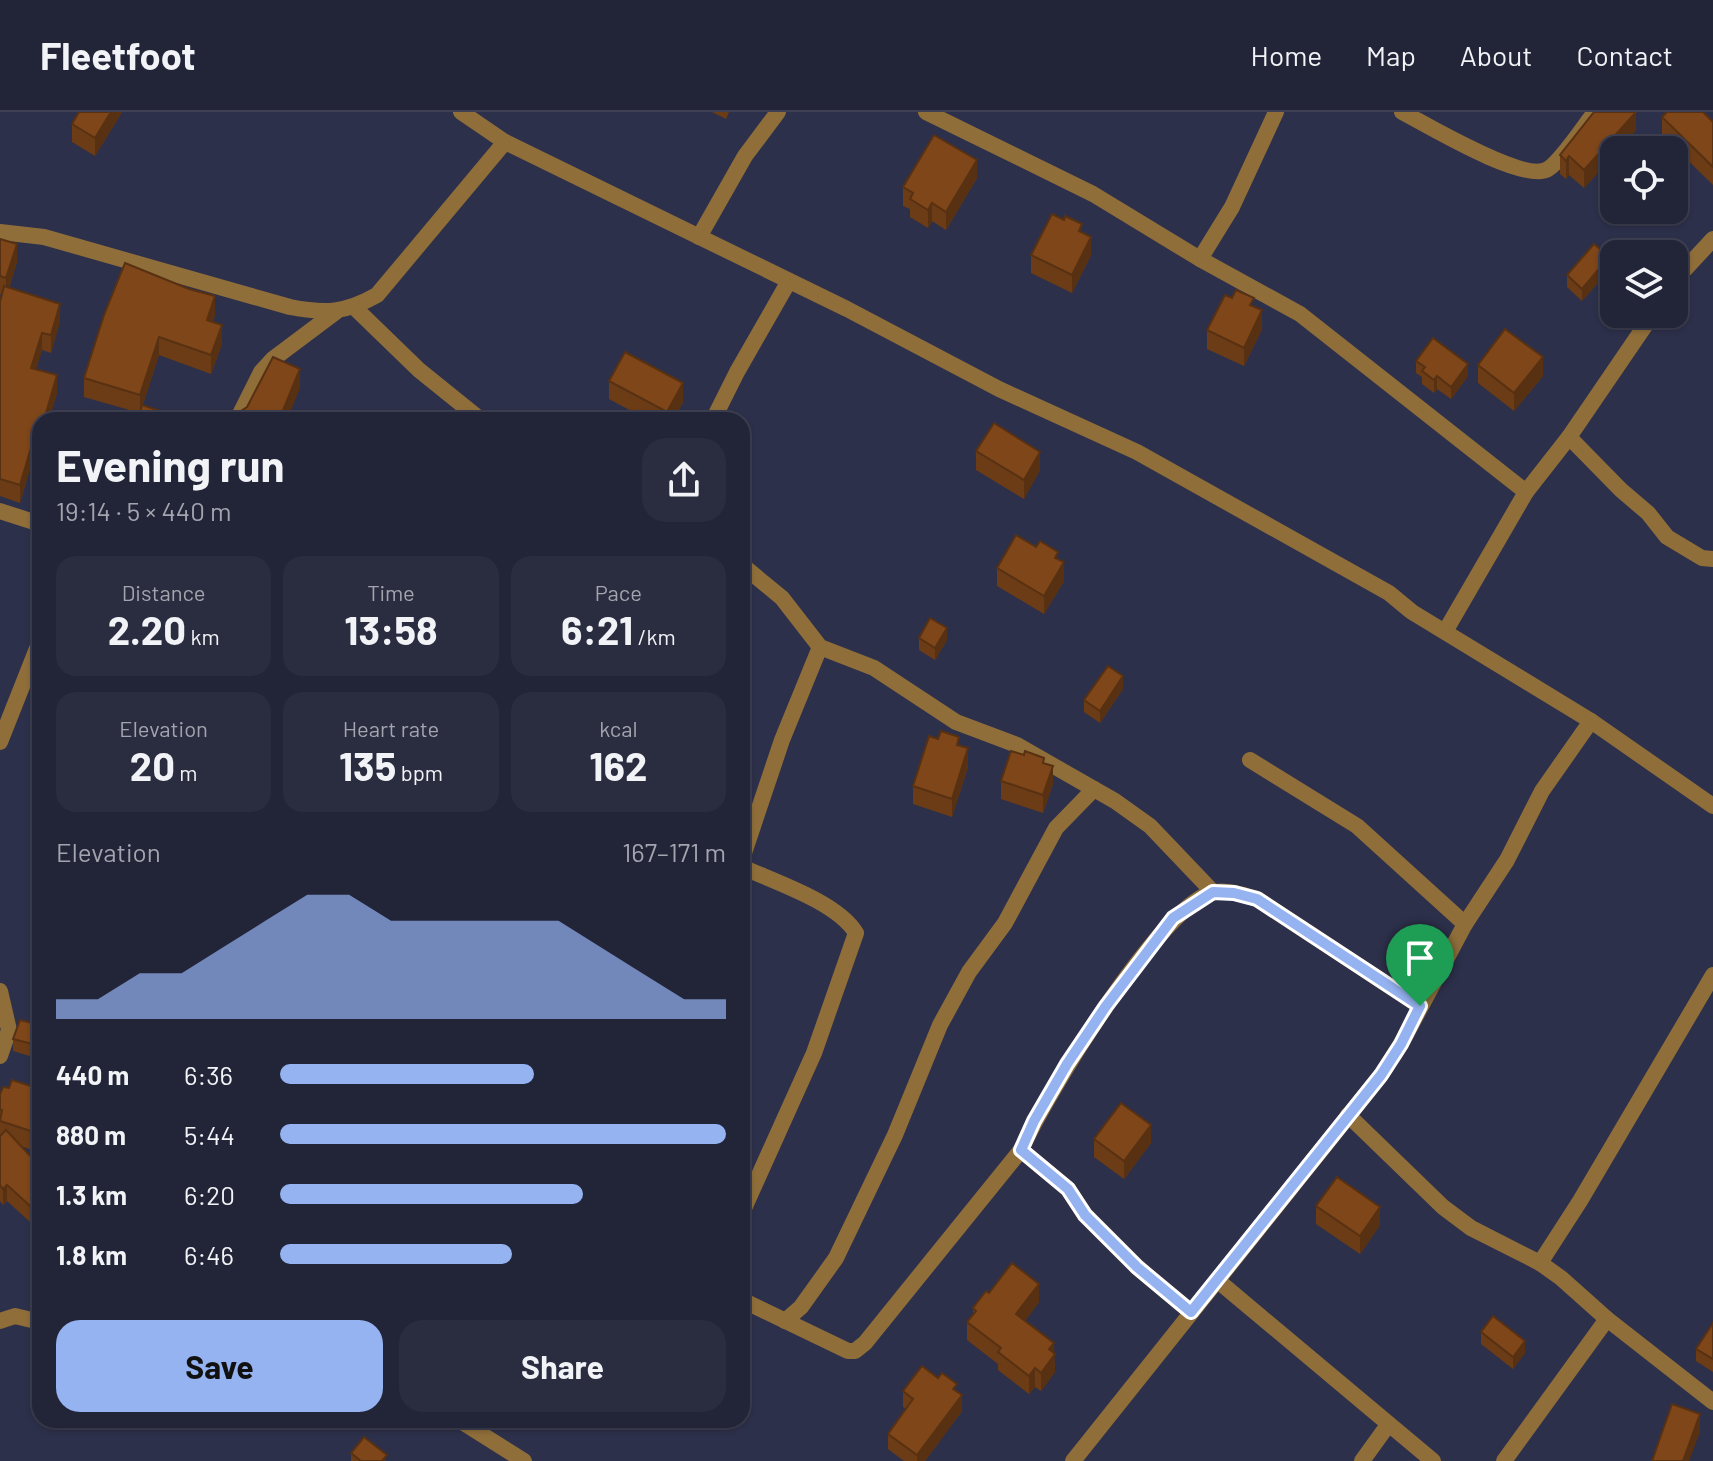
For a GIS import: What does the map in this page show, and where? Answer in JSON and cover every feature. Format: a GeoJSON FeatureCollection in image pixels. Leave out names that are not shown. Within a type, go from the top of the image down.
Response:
{"type":"FeatureCollection","features":[{"type":"Feature","properties":{"kind":"street"},"geometry":{"type":"LineString","coordinates":[[461,112],[505,142],[789,281],[999,389],[1137,452],[1389,593],[1412,612],[1591,721],[1713,806]]}},
{"type":"Feature","properties":{"kind":"street"},"geometry":{"type":"LineString","coordinates":[[699,237],[745,156],[778,112]]}},
{"type":"Feature","properties":{"kind":"street"},"geometry":{"type":"LineString","coordinates":[[926,112],[1093,194],[1200,259],[1300,314],[1526,492]]}},
{"type":"Feature","properties":{"kind":"street"},"geometry":{"type":"LineString","coordinates":[[1200,259],[1232,207],[1276,112]]}},
{"type":"Feature","properties":{"kind":"street"},"geometry":{"type":"LineString","coordinates":[[1402,112],[1511,168],[1541,172],[1553,166],[1595,112]]}},
{"type":"Feature","properties":{"kind":"street"},"geometry":{"type":"LineString","coordinates":[[0,232],[44,237],[290,307],[312,311],[355,308],[377,295],[505,142]]}},
{"type":"Feature","properties":{"kind":"street"},"geometry":{"type":"LineString","coordinates":[[1688,266],[1713,239]]}},
{"type":"Feature","properties":{"kind":"street"},"geometry":{"type":"LineString","coordinates":[[717,412],[789,281]]}},
{"type":"Feature","properties":{"kind":"street"},"geometry":{"type":"LineString","coordinates":[[355,308],[419,370],[471,412]]}},
{"type":"Feature","properties":{"kind":"street"},"geometry":{"type":"LineString","coordinates":[[241,412],[261,372],[273,359],[337,311]]}},
{"type":"Feature","properties":{"kind":"street"},"geometry":{"type":"LineString","coordinates":[[1446,630],[1526,492],[1569,437],[1643,328]]}},
{"type":"Feature","properties":{"kind":"street"},"geometry":{"type":"LineString","coordinates":[[1569,437],[1648,513],[1667,537],[1709,561]]}},
{"type":"Feature","properties":{"kind":"street"},"geometry":{"type":"LineString","coordinates":[[0,511],[32,521]]}},
{"type":"Feature","properties":{"kind":"street"},"geometry":{"type":"LineString","coordinates":[[750,572],[782,598],[820,647],[874,668],[956,722],[1017,745],[1094,789],[1150,826],[1213,892]]}},
{"type":"Feature","properties":{"kind":"street"},"geometry":{"type":"LineString","coordinates":[[750,835],[782,740],[820,647]]}},
{"type":"Feature","properties":{"kind":"street"},"geometry":{"type":"LineString","coordinates":[[0,742],[32,661]]}},
{"type":"Feature","properties":{"kind":"street"},"geometry":{"type":"LineString","coordinates":[[1073,1461],[1401,1044],[1465,924],[1507,860],[1542,791],[1591,721]]}},
{"type":"Feature","properties":{"kind":"street"},"geometry":{"type":"LineString","coordinates":[[1250,760],[1357,826],[1465,924]]}},
{"type":"Feature","properties":{"kind":"street"},"geometry":{"type":"LineString","coordinates":[[785,1321],[801,1307],[836,1258],[895,1135],[940,1025],[969,972],[1005,923],[1056,828],[1094,789]]}},
{"type":"Feature","properties":{"kind":"street"},"geometry":{"type":"LineString","coordinates":[[750,871],[818,902],[850,922],[856,933],[814,1053],[750,1195]]}},
{"type":"Feature","properties":{"kind":"street"},"geometry":{"type":"LineString","coordinates":[[750,1304],[848,1351],[860,1347],[1021,1150],[1067,1064],[1106,1006],[1173,918],[1213,892],[1257,899],[1420,1006]]}},
{"type":"Feature","properties":{"kind":"street"},"geometry":{"type":"LineString","coordinates":[[1540,1263],[1713,975]]}},
{"type":"Feature","properties":{"kind":"street"},"geometry":{"type":"LineString","coordinates":[[0,991],[9,1030],[0,1056]]}},
{"type":"Feature","properties":{"kind":"street"},"geometry":{"type":"LineString","coordinates":[[1348,1115],[1443,1207],[1471,1228],[1540,1263],[1561,1278],[1607,1319],[1713,1402]]}},
{"type":"Feature","properties":{"kind":"street"},"geometry":{"type":"LineString","coordinates":[[1021,1150],[1068,1189],[1085,1215],[1137,1267],[1191,1312]]}},
{"type":"Feature","properties":{"kind":"street"},"geometry":{"type":"LineString","coordinates":[[1217,1280],[1433,1461]]}},
{"type":"Feature","properties":{"kind":"street"},"geometry":{"type":"LineString","coordinates":[[0,1321],[15,1316],[32,1320]]}},
{"type":"Feature","properties":{"kind":"street"},"geometry":{"type":"LineString","coordinates":[[1504,1461],[1607,1319]]}},
{"type":"Feature","properties":{"kind":"street"},"geometry":{"type":"LineString","coordinates":[[1362,1461],[1388,1425]]}},
{"type":"Feature","properties":{"kind":"street"},"geometry":{"type":"LineString","coordinates":[[472,1428],[524,1461]]}},
{"type":"Feature","properties":{"kind":"building"},"geometry":{"type":"Polygon","coordinates":[[[79,112],[111,112],[95,138],[72,124],[79,112]]]}},
{"type":"Feature","properties":{"kind":"building"},"geometry":{"type":"Polygon","coordinates":[[[1594,112],[1636,112],[1614,136],[1600,136],[1600,152],[1584,170],[1569,156],[1566,161],[1560,155],[1594,112]]]}},
{"type":"Feature","properties":{"kind":"building"},"geometry":{"type":"Polygon","coordinates":[[[1667,112],[1703,112],[1713,122],[1713,167],[1688,142],[1688,136],[1681,136],[1662,117],[1667,112]]]}},
{"type":"Feature","properties":{"kind":"building"},"geometry":{"type":"Polygon","coordinates":[[[934,135],[977,160],[946,212],[932,203],[928,210],[910,199],[913,193],[903,187],[934,135]]]}},
{"type":"Feature","properties":{"kind":"building"},"geometry":{"type":"Polygon","coordinates":[[[1052,214],[1082,224],[1079,231],[1091,237],[1072,275],[1031,255],[1052,214]]]}},
{"type":"Feature","properties":{"kind":"building"},"geometry":{"type":"Polygon","coordinates":[[[0,239],[17,244],[6,278],[0,276],[0,239]]]}},
{"type":"Feature","properties":{"kind":"building"},"geometry":{"type":"Polygon","coordinates":[[[1594,244],[1600,249],[1600,268],[1582,289],[1567,275],[1594,244]]]}},
{"type":"Feature","properties":{"kind":"building"},"geometry":{"type":"Polygon","coordinates":[[[125,263],[215,296],[207,320],[222,325],[211,355],[159,337],[140,395],[84,378],[125,263]]]}},
{"type":"Feature","properties":{"kind":"building"},"geometry":{"type":"Polygon","coordinates":[[[4,286],[60,304],[51,335],[42,333],[31,368],[57,375],[46,412],[32,412],[32,444],[20,485],[0,479],[0,302],[4,286]]]}},
{"type":"Feature","properties":{"kind":"building"},"geometry":{"type":"Polygon","coordinates":[[[1236,290],[1254,298],[1250,305],[1262,310],[1244,348],[1207,330],[1225,295],[1232,298],[1236,290]]]}},
{"type":"Feature","properties":{"kind":"building"},"geometry":{"type":"Polygon","coordinates":[[[1505,329],[1543,357],[1514,393],[1478,365],[1505,329]]]}},
{"type":"Feature","properties":{"kind":"building"},"geometry":{"type":"Polygon","coordinates":[[[1433,338],[1468,364],[1451,387],[1437,376],[1434,380],[1422,371],[1425,367],[1416,361],[1433,338]]]}},
{"type":"Feature","properties":{"kind":"building"},"geometry":{"type":"Polygon","coordinates":[[[625,352],[683,383],[667,412],[609,381],[625,352]]]}},
{"type":"Feature","properties":{"kind":"building"},"geometry":{"type":"Polygon","coordinates":[[[273,357],[300,369],[282,412],[240,412],[247,407],[273,357]]]}},
{"type":"Feature","properties":{"kind":"building"},"geometry":{"type":"Polygon","coordinates":[[[142,405],[163,412],[140,412],[142,405]]]}},
{"type":"Feature","properties":{"kind":"building"},"geometry":{"type":"Polygon","coordinates":[[[994,423],[1040,452],[1024,480],[976,451],[994,423]]]}},
{"type":"Feature","properties":{"kind":"building"},"geometry":{"type":"Polygon","coordinates":[[[1016,535],[1036,547],[1040,541],[1058,552],[1055,558],[1064,562],[1044,596],[997,568],[1016,535]]]}},
{"type":"Feature","properties":{"kind":"building"},"geometry":{"type":"Polygon","coordinates":[[[930,618],[947,628],[935,648],[919,638],[930,618]]]}},
{"type":"Feature","properties":{"kind":"building"},"geometry":{"type":"Polygon","coordinates":[[[1108,666],[1123,676],[1100,711],[1084,700],[1108,666]]]}},
{"type":"Feature","properties":{"kind":"building"},"geometry":{"type":"Polygon","coordinates":[[[941,731],[959,737],[957,745],[968,748],[952,799],[913,786],[929,736],[938,739],[941,731]]]}},
{"type":"Feature","properties":{"kind":"building"},"geometry":{"type":"Polygon","coordinates":[[[1011,751],[1024,755],[1025,751],[1044,758],[1043,763],[1053,766],[1043,795],[1001,781],[1011,751]]]}},
{"type":"Feature","properties":{"kind":"building"},"geometry":{"type":"Polygon","coordinates":[[[20,1020],[32,1023],[32,1044],[13,1039],[20,1020]]]}},
{"type":"Feature","properties":{"kind":"building"},"geometry":{"type":"Polygon","coordinates":[[[12,1080],[32,1086],[32,1131],[0,1121],[0,1094],[3,1087],[9,1088],[12,1080]]]}},
{"type":"Feature","properties":{"kind":"building"},"geometry":{"type":"Polygon","coordinates":[[[1121,1103],[1151,1125],[1124,1161],[1094,1139],[1121,1103]]]}},
{"type":"Feature","properties":{"kind":"building"},"geometry":{"type":"Polygon","coordinates":[[[6,1130],[32,1158],[32,1208],[7,1185],[3,1189],[0,1185],[0,1136],[6,1130]]]}},
{"type":"Feature","properties":{"kind":"building"},"geometry":{"type":"Polygon","coordinates":[[[1337,1177],[1380,1207],[1360,1236],[1316,1206],[1337,1177]]]}},
{"type":"Feature","properties":{"kind":"building"},"geometry":{"type":"Polygon","coordinates":[[[1012,1263],[1039,1284],[1016,1314],[1054,1343],[1049,1349],[1055,1354],[1041,1373],[1035,1368],[1029,1376],[998,1352],[1001,1348],[967,1322],[976,1311],[973,1308],[1012,1263]]]}},
{"type":"Feature","properties":{"kind":"building"},"geometry":{"type":"Polygon","coordinates":[[[1493,1316],[1525,1341],[1513,1357],[1481,1332],[1493,1316]]]}},
{"type":"Feature","properties":{"kind":"building"},"geometry":{"type":"Polygon","coordinates":[[[1713,1323],[1713,1359],[1696,1349],[1713,1323]]]}},
{"type":"Feature","properties":{"kind":"building"},"geometry":{"type":"Polygon","coordinates":[[[922,1366],[938,1378],[942,1373],[957,1384],[953,1389],[962,1395],[917,1455],[888,1434],[913,1399],[903,1391],[922,1366]]]}},
{"type":"Feature","properties":{"kind":"building"},"geometry":{"type":"Polygon","coordinates":[[[1672,1404],[1700,1414],[1683,1461],[1652,1461],[1672,1404]]]}},
{"type":"Feature","properties":{"kind":"building"},"geometry":{"type":"Polygon","coordinates":[[[364,1437],[387,1455],[382,1461],[361,1461],[351,1453],[364,1437]]]}},
{"type":"Feature","properties":{"kind":"route"},"geometry":{"type":"LineString","coordinates":[[1213,892],[1257,899],[1420,1006],[1381,1075],[1191,1312],[1137,1267],[1085,1215],[1068,1189],[1021,1150],[1067,1064],[1106,1006],[1173,918],[1213,892]]}}]}
